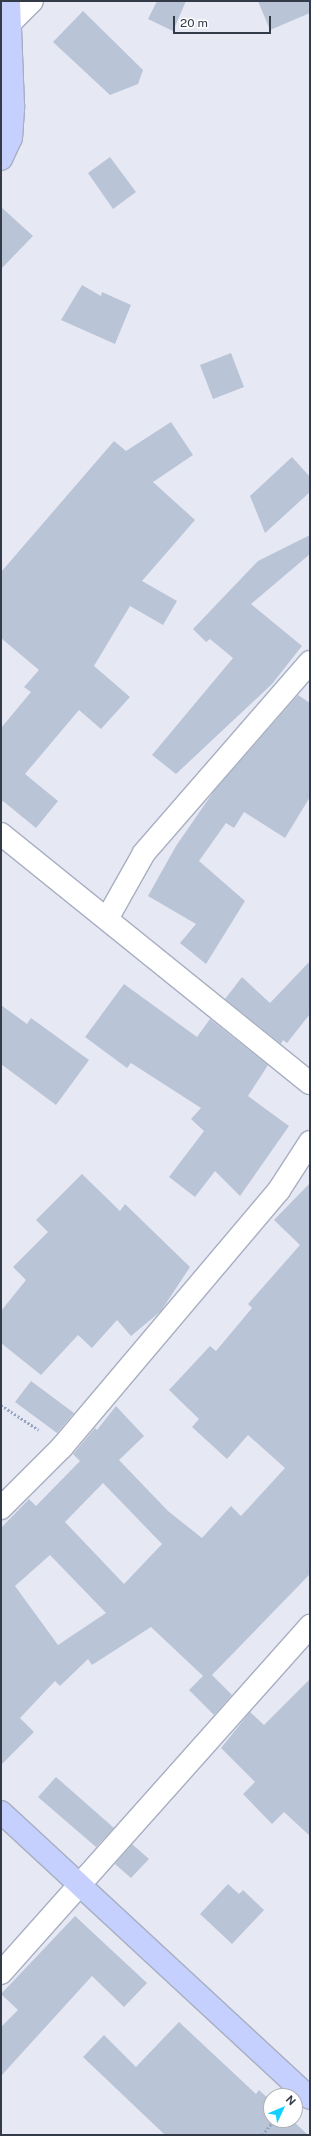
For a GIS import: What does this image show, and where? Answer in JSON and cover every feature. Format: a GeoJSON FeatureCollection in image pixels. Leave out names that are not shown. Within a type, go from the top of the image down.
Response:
{"type":"FeatureCollection","features":[{"type":"Feature","properties":{"kind":"street"},"geometry":{"type":"LineString","coordinates":[[1,160],[11,138],[11,11],[32,1]]}},
{"type":"Feature","properties":{"kind":"street"},"geometry":{"type":"LineString","coordinates":[[108,917],[144,852],[310,662]]}},
{"type":"Feature","properties":{"kind":"street"},"geometry":{"type":"LineString","coordinates":[[1,834],[108,917],[310,1083]]}},
{"type":"Feature","properties":{"kind":"street"},"geometry":{"type":"LineString","coordinates":[[1,1508],[62,1447],[279,1190],[310,1142]]}},
{"type":"Feature","properties":{"kind":"street"},"geometry":{"type":"LineString","coordinates":[[1,1973],[78,1884],[310,1626]]}},
{"type":"Feature","properties":{"kind":"street"},"geometry":{"type":"LineString","coordinates":[[1,1812],[310,2098]]}},
{"type":"Feature","properties":{"kind":"path"},"geometry":{"type":"LineString","coordinates":[[1,1404],[62,1447]]}},
{"type":"Feature","properties":{"kind":"building"},"geometry":{"type":"Polygon","coordinates":[[[157,1],[186,1],[173,31],[148,19],[157,1]]]}},
{"type":"Feature","properties":{"kind":"building"},"geometry":{"type":"Polygon","coordinates":[[[258,1],[310,1],[310,13],[270,30],[258,1]]]}},
{"type":"Feature","properties":{"kind":"building"},"geometry":{"type":"Polygon","coordinates":[[[83,11],[143,70],[138,84],[110,95],[53,42],[83,11]]]}},
{"type":"Feature","properties":{"kind":"building"},"geometry":{"type":"Polygon","coordinates":[[[110,157],[136,192],[113,209],[88,173],[110,157]]]}},
{"type":"Feature","properties":{"kind":"building"},"geometry":{"type":"Polygon","coordinates":[[[1,207],[33,236],[1,269],[1,207]]]}},
{"type":"Feature","properties":{"kind":"building"},"geometry":{"type":"Polygon","coordinates":[[[82,285],[101,296],[102,292],[131,305],[115,344],[61,320],[82,285]]]}},
{"type":"Feature","properties":{"kind":"building"},"geometry":{"type":"Polygon","coordinates":[[[231,353],[244,387],[213,399],[200,365],[231,353]]]}},
{"type":"Feature","properties":{"kind":"building"},"geometry":{"type":"Polygon","coordinates":[[[171,422],[193,455],[153,482],[195,520],[142,581],[177,601],[163,625],[130,606],[94,666],[130,697],[101,729],[79,710],[25,774],[58,801],[36,828],[3,801],[1,803],[1,728],[31,692],[24,687],[39,670],[1,638],[1,572],[114,441],[126,451],[171,422]]]}},
{"type":"Feature","properties":{"kind":"building"},"geometry":{"type":"Polygon","coordinates":[[[292,457],[310,477],[310,492],[265,533],[250,496],[292,457]]]}},
{"type":"Feature","properties":{"kind":"building"},"geometry":{"type":"Polygon","coordinates":[[[310,535],[310,554],[251,604],[302,646],[272,684],[176,774],[152,755],[233,658],[210,639],[206,642],[193,629],[258,561],[310,535]]]}},
{"type":"Feature","properties":{"kind":"building"},"geometry":{"type":"Polygon","coordinates":[[[298,695],[310,703],[310,797],[285,838],[244,812],[234,828],[226,823],[199,861],[245,901],[206,964],[180,943],[196,924],[148,896],[176,846],[214,791],[298,695]]]}},
{"type":"Feature","properties":{"kind":"building"},"geometry":{"type":"Polygon","coordinates":[[[310,961],[310,1014],[287,1043],[283,1040],[281,1044],[225,999],[242,977],[270,1003],[310,961]]]}},
{"type":"Feature","properties":{"kind":"building"},"geometry":{"type":"Polygon","coordinates":[[[124,984],[197,1037],[210,1019],[268,1065],[248,1096],[289,1126],[240,1196],[215,1171],[195,1197],[169,1177],[204,1131],[191,1119],[201,1108],[131,1063],[127,1068],[85,1037],[124,984]]]}},
{"type":"Feature","properties":{"kind":"building"},"geometry":{"type":"Polygon","coordinates":[[[1,1005],[27,1024],[31,1018],[89,1060],[56,1105],[1,1064],[1,1005]]]}},
{"type":"Feature","properties":{"kind":"building"},"geometry":{"type":"Polygon","coordinates":[[[82,1174],[120,1211],[125,1204],[190,1267],[161,1311],[131,1336],[117,1320],[92,1348],[78,1335],[41,1375],[1,1343],[1,1311],[26,1280],[13,1267],[48,1232],[36,1220],[82,1174]]]}},
{"type":"Feature","properties":{"kind":"building"},"geometry":{"type":"Polygon","coordinates":[[[310,1183],[310,1574],[212,1675],[232,1695],[214,1715],[189,1690],[203,1676],[151,1627],[92,1665],[88,1659],[60,1686],[55,1681],[20,1718],[34,1732],[1,1765],[1,1528],[29,1499],[36,1506],[80,1461],[73,1454],[95,1428],[97,1430],[116,1406],[144,1436],[119,1460],[168,1511],[202,1538],[231,1506],[241,1516],[285,1468],[248,1435],[227,1459],[192,1427],[199,1419],[169,1390],[210,1346],[216,1351],[252,1308],[248,1304],[300,1245],[274,1220],[310,1183]],[[103,1483],[65,1522],[124,1584],[162,1544],[103,1483]],[[50,1555],[15,1586],[58,1645],[106,1613],[50,1555]]]}},
{"type":"Feature","properties":{"kind":"building"},"geometry":{"type":"Polygon","coordinates":[[[31,1381],[74,1413],[57,1433],[15,1402],[31,1381]]]}},
{"type":"Feature","properties":{"kind":"building"},"geometry":{"type":"Polygon","coordinates":[[[310,1679],[310,1836],[284,1812],[272,1824],[243,1794],[255,1782],[221,1748],[250,1712],[264,1725],[310,1679]]]}},
{"type":"Feature","properties":{"kind":"building"},"geometry":{"type":"Polygon","coordinates":[[[56,1777],[114,1828],[96,1847],[38,1797],[56,1777]]]}},
{"type":"Feature","properties":{"kind":"building"},"geometry":{"type":"Polygon","coordinates":[[[132,1844],[149,1859],[131,1878],[115,1864],[132,1844]]]}},
{"type":"Feature","properties":{"kind":"building"},"geometry":{"type":"Polygon","coordinates":[[[228,1884],[239,1894],[243,1890],[264,1910],[232,1944],[200,1914],[228,1884]]]}},
{"type":"Feature","properties":{"kind":"building"},"geometry":{"type":"Polygon","coordinates":[[[75,1916],[147,1983],[124,2007],[92,1976],[1,2076],[1,2027],[18,2010],[1,1994],[75,1916]]]}},
{"type":"Feature","properties":{"kind":"building"},"geometry":{"type":"Polygon","coordinates":[[[179,2022],[256,2094],[259,2090],[263,2094],[263,2128],[301,2128],[308,2135],[165,2135],[83,2057],[104,2035],[136,2067],[179,2022]]]}}]}
